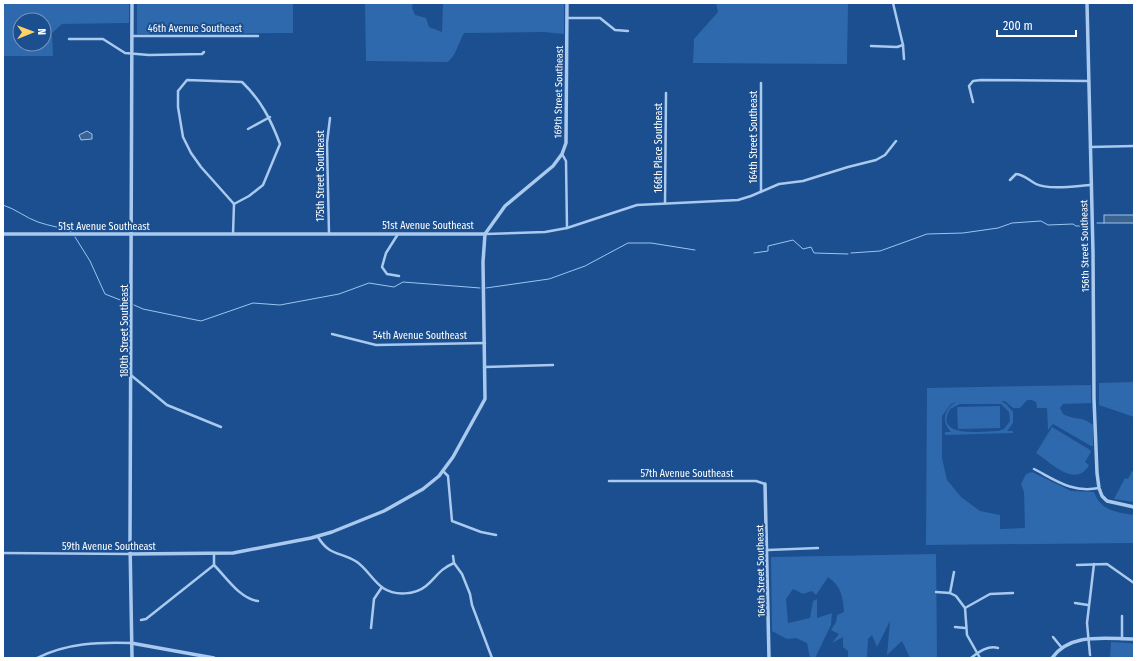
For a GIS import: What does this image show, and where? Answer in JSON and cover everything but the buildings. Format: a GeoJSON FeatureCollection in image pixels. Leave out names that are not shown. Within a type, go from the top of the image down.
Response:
{"type":"FeatureCollection","features":[{"type":"Feature","properties":{"kind":"street","name":"180th Street Southeast"},"geometry":{"type":"LineString","coordinates":[[132,3],[132,376],[130,554],[132,658]]}},
{"type":"Feature","properties":{"kind":"street","name":"169th Street Southeast"},"geometry":{"type":"LineString","coordinates":[[567,3],[567,135],[562,154],[566,161],[567,228]]}},
{"type":"Feature","properties":{"kind":"street"},"geometry":{"type":"LineString","coordinates":[[892,3],[903,45],[904,59]]}},
{"type":"Feature","properties":{"kind":"street","name":"156th Street Southeast"},"geometry":{"type":"LineString","coordinates":[[1087,3],[1094,399],[1099,488]]}},
{"type":"Feature","properties":{"kind":"street"},"geometry":{"type":"LineString","coordinates":[[567,18],[600,18],[615,30],[628,31]]}},
{"type":"Feature","properties":{"kind":"street","name":"46th Avenue Southeast"},"geometry":{"type":"LineString","coordinates":[[132,36],[258,36]]}},
{"type":"Feature","properties":{"kind":"street"},"geometry":{"type":"LineString","coordinates":[[69,39],[103,40],[120,51],[162,55],[202,54],[204,52]]}},
{"type":"Feature","properties":{"kind":"street"},"geometry":{"type":"LineString","coordinates":[[871,46],[897,47],[903,45]]}},
{"type":"Feature","properties":{"kind":"street"},"geometry":{"type":"LineString","coordinates":[[233,234],[234,204],[201,167],[188,148],[183,137],[178,106],[178,91],[187,80],[242,82],[255,94],[270,117],[280,144],[276,156],[263,185],[249,196],[234,204]]}},
{"type":"Feature","properties":{"kind":"street"},"geometry":{"type":"LineString","coordinates":[[973,102],[969,86],[973,81],[1088,81]]}},
{"type":"Feature","properties":{"kind":"street","name":"164th Street Southeast"},"geometry":{"type":"LineString","coordinates":[[761,83],[761,192]]}},
{"type":"Feature","properties":{"kind":"street","name":"166th Place Southeast"},"geometry":{"type":"LineString","coordinates":[[665,203],[666,93]]}},
{"type":"Feature","properties":{"kind":"street"},"geometry":{"type":"LineString","coordinates":[[248,129],[270,117]]}},
{"type":"Feature","properties":{"kind":"street","name":"175th Street Southeast"},"geometry":{"type":"LineString","coordinates":[[329,234],[327,143],[330,118]]}},
{"type":"Feature","properties":{"kind":"street","name":"51st Avenue Southeast"},"geometry":{"type":"LineString","coordinates":[[3,234],[485,234],[545,232],[567,228],[637,205],[725,202],[751,196],[779,184],[802,181],[880,158],[889,151],[896,141]]}},
{"type":"Feature","properties":{"kind":"street"},"geometry":{"type":"LineString","coordinates":[[1090,147],[1134,146]]}},
{"type":"Feature","properties":{"kind":"street"},"geometry":{"type":"LineString","coordinates":[[485,234],[505,206],[546,174],[562,154]]}},
{"type":"Feature","properties":{"kind":"street"},"geometry":{"type":"LineString","coordinates":[[1010,180],[1016,174],[1023,175],[1036,184],[1072,187],[1090,185]]}},
{"type":"Feature","properties":{"kind":"street"},"geometry":{"type":"LineString","coordinates":[[398,234],[386,253],[382,267],[387,274],[399,276]]}},
{"type":"Feature","properties":{"kind":"street","name":"59th Avenue Southeast"},"geometry":{"type":"LineString","coordinates":[[3,553],[238,553],[318,536],[373,516],[423,489],[443,471],[457,450],[485,399],[483,252],[485,234]]}},
{"type":"Feature","properties":{"kind":"street","name":"54th Avenue Southeast"},"geometry":{"type":"LineString","coordinates":[[332,334],[376,345],[485,342]]}},
{"type":"Feature","properties":{"kind":"street"},"geometry":{"type":"LineString","coordinates":[[485,367],[553,365]]}},
{"type":"Feature","properties":{"kind":"street"},"geometry":{"type":"LineString","coordinates":[[132,376],[167,405],[221,427]]}},
{"type":"Feature","properties":{"kind":"street"},"geometry":{"type":"LineString","coordinates":[[1034,469],[1071,488],[1081,490],[1099,488],[1102,496],[1108,501],[1134,507]]}},
{"type":"Feature","properties":{"kind":"street"},"geometry":{"type":"LineString","coordinates":[[443,471],[448,476],[452,521],[482,532],[496,535]]}},
{"type":"Feature","properties":{"kind":"street","name":"57th Avenue Southeast"},"geometry":{"type":"LineString","coordinates":[[609,481],[756,481],[765,484]]}},
{"type":"Feature","properties":{"kind":"street","name":"164th Street Southeast"},"geometry":{"type":"LineString","coordinates":[[765,484],[768,550],[769,658]]}},
{"type":"Feature","properties":{"kind":"street"},"geometry":{"type":"LineString","coordinates":[[318,536],[328,551],[351,558],[362,566],[382,587],[392,593],[411,593],[426,586],[434,575],[454,563]]}},
{"type":"Feature","properties":{"kind":"street"},"geometry":{"type":"LineString","coordinates":[[768,550],[818,548]]}},
{"type":"Feature","properties":{"kind":"street"},"geometry":{"type":"LineString","coordinates":[[214,554],[214,565],[244,595],[252,600],[258,601]]}},
{"type":"Feature","properties":{"kind":"street"},"geometry":{"type":"LineString","coordinates":[[452,556],[454,563],[462,574],[470,594],[472,605],[492,658]]}},
{"type":"Feature","properties":{"kind":"street"},"geometry":{"type":"LineString","coordinates":[[1077,565],[1102,563],[1113,567],[1126,579],[1134,583]]}},
{"type":"Feature","properties":{"kind":"street"},"geometry":{"type":"LineString","coordinates":[[1090,655],[1088,638],[1088,605],[1094,574],[1094,564]]}},
{"type":"Feature","properties":{"kind":"street"},"geometry":{"type":"LineString","coordinates":[[141,620],[146,619],[214,565]]}},
{"type":"Feature","properties":{"kind":"street"},"geometry":{"type":"LineString","coordinates":[[950,593],[954,572]]}},
{"type":"Feature","properties":{"kind":"street"},"geometry":{"type":"LineString","coordinates":[[371,628],[374,599],[382,587]]}},
{"type":"Feature","properties":{"kind":"street"},"geometry":{"type":"LineString","coordinates":[[936,592],[950,593],[956,596],[965,608],[965,628],[969,641],[980,658]]}},
{"type":"Feature","properties":{"kind":"street"},"geometry":{"type":"LineString","coordinates":[[965,608],[990,594],[1013,592]]}},
{"type":"Feature","properties":{"kind":"street"},"geometry":{"type":"LineString","coordinates":[[1075,603],[1088,605]]}},
{"type":"Feature","properties":{"kind":"street"},"geometry":{"type":"LineString","coordinates":[[1122,616],[1122,639]]}},
{"type":"Feature","properties":{"kind":"street"},"geometry":{"type":"LineString","coordinates":[[955,627],[965,628]]}},
{"type":"Feature","properties":{"kind":"street"},"geometry":{"type":"LineString","coordinates":[[1053,637],[1062,648]]}},
{"type":"Feature","properties":{"kind":"street"},"geometry":{"type":"LineString","coordinates":[[1052,658],[1062,648],[1074,641],[1088,638],[1134,639]]}},
{"type":"Feature","properties":{"kind":"street"},"geometry":{"type":"LineString","coordinates":[[37,658],[73,645],[101,642],[131,643],[214,658]]}},
{"type":"Feature","properties":{"kind":"street"},"geometry":{"type":"LineString","coordinates":[[971,658],[994,646],[998,648]]}},
{"type":"Feature","properties":{"kind":"shaded area"},"geometry":{"type":"Polygon","coordinates":[[[3,3],[129,3],[129,23],[62,24],[52,33],[53,56],[3,56],[3,3]]]}},
{"type":"Feature","properties":{"kind":"shaded area"},"geometry":{"type":"Polygon","coordinates":[[[137,3],[293,3],[293,33],[137,34],[137,3]]]}},
{"type":"Feature","properties":{"kind":"shaded area"},"geometry":{"type":"Polygon","coordinates":[[[365,3],[413,3],[412,8],[415,15],[426,18],[429,27],[442,32],[443,3],[564,3],[564,34],[544,32],[464,33],[455,52],[448,62],[366,61],[365,3]]]}},
{"type":"Feature","properties":{"kind":"shaded area"},"geometry":{"type":"Polygon","coordinates":[[[716,3],[848,3],[847,64],[693,63],[694,39],[718,12],[716,3]]]}},
{"type":"Feature","properties":{"kind":"shaded area"},"geometry":{"type":"Polygon","coordinates":[[[87,131],[92,134],[92,139],[81,140],[79,135],[87,131]]]}},
{"type":"Feature","properties":{"kind":"shaded area"},"geometry":{"type":"Polygon","coordinates":[[[1104,215],[1134,215],[1134,223],[1104,223],[1104,215]]]}},
{"type":"Feature","properties":{"kind":"shaded area"},"geometry":{"type":"Polygon","coordinates":[[[1134,382],[1134,417],[1099,405],[1099,383],[1134,382]]]}},
{"type":"Feature","properties":{"kind":"shaded area"},"geometry":{"type":"Polygon","coordinates":[[[1091,385],[1091,403],[1063,404],[1060,408],[1063,414],[1085,420],[1093,425],[1093,446],[1053,424],[1048,430],[1047,408],[1037,408],[1036,402],[1032,400],[1027,400],[1020,408],[1013,408],[1005,401],[1001,401],[1013,412],[1013,423],[1007,431],[1013,431],[1013,433],[945,435],[945,432],[951,432],[946,424],[945,416],[949,408],[956,402],[951,404],[942,416],[942,458],[947,480],[961,497],[980,511],[1000,515],[1000,529],[1025,528],[1024,492],[1021,484],[1026,474],[1032,472],[1071,491],[1094,492],[1101,503],[1110,510],[1134,515],[1134,543],[926,545],[927,388],[1091,385]],[[960,404],[950,409],[947,419],[948,425],[954,429],[972,432],[998,431],[1004,429],[1010,421],[1009,412],[1001,404],[960,404]]]}},
{"type":"Feature","properties":{"kind":"shaded area"},"geometry":{"type":"Polygon","coordinates":[[[1000,406],[1000,428],[958,429],[957,407],[1000,406]]]}},
{"type":"Feature","properties":{"kind":"shaded area"},"geometry":{"type":"Polygon","coordinates":[[[1052,427],[1090,450],[1091,452],[1085,462],[1089,465],[1084,472],[1077,475],[1070,474],[1055,467],[1036,453],[1052,427]]]}},
{"type":"Feature","properties":{"kind":"shaded area"},"geometry":{"type":"Polygon","coordinates":[[[1132,471],[1134,471],[1134,502],[1114,499],[1125,478],[1128,479],[1132,471]]]}},
{"type":"Feature","properties":{"kind":"shaded area"},"geometry":{"type":"Polygon","coordinates":[[[936,554],[937,658],[910,658],[902,641],[887,655],[890,621],[877,647],[872,635],[868,639],[867,658],[848,658],[848,651],[843,647],[843,637],[832,643],[839,634],[831,630],[836,622],[837,615],[844,612],[843,601],[839,588],[828,577],[816,595],[812,591],[803,594],[793,589],[786,599],[788,623],[810,618],[813,601],[817,599],[817,618],[832,613],[831,625],[815,658],[810,658],[807,643],[796,638],[787,639],[772,631],[771,557],[936,554]]]}},
{"type":"Feature","properties":{"kind":"shaded area"},"geometry":{"type":"Polygon","coordinates":[[[1111,642],[1131,643],[1134,645],[1134,658],[1110,658],[1111,642]]]}},
{"type":"Feature","properties":{"kind":"waterway"},"geometry":{"type":"LineString","coordinates":[[3,205],[34,220],[72,232]]}},
{"type":"Feature","properties":{"kind":"waterway"},"geometry":{"type":"LineString","coordinates":[[851,253],[880,251],[927,234],[963,233],[998,228],[1012,223],[1041,221],[1048,225],[1073,224],[1076,226],[1088,226]]}},
{"type":"Feature","properties":{"kind":"waterway"},"geometry":{"type":"LineString","coordinates":[[1097,223],[1104,223]]}},
{"type":"Feature","properties":{"kind":"waterway"},"geometry":{"type":"LineString","coordinates":[[75,237],[90,261],[105,294],[128,303]]}},
{"type":"Feature","properties":{"kind":"waterway"},"geometry":{"type":"LineString","coordinates":[[754,253],[768,251],[768,246],[793,240],[803,249],[811,247],[814,253],[848,254]]}},
{"type":"Feature","properties":{"kind":"waterway"},"geometry":{"type":"LineString","coordinates":[[486,288],[549,279],[585,266],[628,243],[651,243],[695,250]]}},
{"type":"Feature","properties":{"kind":"waterway"},"geometry":{"type":"LineString","coordinates":[[134,305],[143,309],[201,321],[253,303],[280,305],[339,294],[369,283],[394,287],[403,282],[480,288]]}}]}
